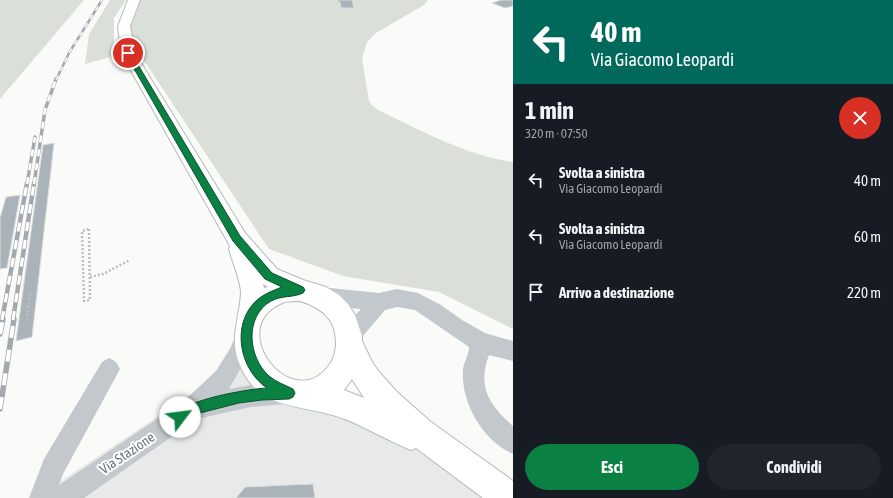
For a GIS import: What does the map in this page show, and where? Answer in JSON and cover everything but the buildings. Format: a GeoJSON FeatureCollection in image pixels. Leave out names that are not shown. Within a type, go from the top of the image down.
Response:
{"type":"FeatureCollection","features":[{"type":"Feature","properties":{"kind":"main road"},"geometry":{"type":"LineString","coordinates":[[134,0],[124,26],[128,53],[237,239],[268,276],[330,303],[340,314],[358,363],[372,386],[392,408],[443,450],[487,480],[508,498]]}},
{"type":"Feature","properties":{"kind":"main road"},"geometry":{"type":"LineString","coordinates":[[237,239],[252,291],[247,349],[253,365],[265,380],[277,388],[296,394],[347,405],[443,450]]}},
{"type":"Feature","properties":{"kind":"main road"},"geometry":{"type":"LineString","coordinates":[[249,323],[258,306],[266,298],[282,291],[309,293]]}},
{"type":"Feature","properties":{"kind":"main road"},"geometry":{"type":"LineString","coordinates":[[296,394],[318,391],[330,385],[341,373],[348,358],[350,340]]}},
{"type":"Feature","properties":{"kind":"street"},"geometry":{"type":"LineString","coordinates":[[309,293],[379,302],[397,298],[418,302],[480,342],[501,349],[513,351]]}},
{"type":"Feature","properties":{"kind":"street"},"geometry":{"type":"LineString","coordinates":[[350,340],[379,302]]}},
{"type":"Feature","properties":{"kind":"street","name":"Via Stazione"},"geometry":{"type":"LineString","coordinates":[[62,498],[193,408],[224,379],[238,352],[249,323]]}},
{"type":"Feature","properties":{"kind":"street"},"geometry":{"type":"LineString","coordinates":[[480,342],[479,353],[473,369],[474,389],[480,405],[494,425],[513,442]]}},
{"type":"Feature","properties":{"kind":"street"},"geometry":{"type":"LineString","coordinates":[[42,498],[53,468],[109,369]]}},
{"type":"Feature","properties":{"kind":"street","name":"Via Stazione"},"geometry":{"type":"LineString","coordinates":[[193,408],[239,397],[262,394],[296,394]]}},
{"type":"Feature","properties":{"kind":"path"},"geometry":{"type":"LineString","coordinates":[[89,228],[89,270],[90,277],[90,300],[84,302],[82,231],[89,228]]}},
{"type":"Feature","properties":{"kind":"path"},"geometry":{"type":"LineString","coordinates":[[90,277],[102,274],[130,260]]}},
{"type":"Feature","properties":{"kind":"path"},"geometry":{"type":"LineString","coordinates":[[27,320],[30,293]]}},
{"type":"Feature","properties":{"kind":"shaded area"},"geometry":{"type":"Polygon","coordinates":[[[0,0],[84,0],[0,99],[0,0]]]}},
{"type":"Feature","properties":{"kind":"shaded area"},"geometry":{"type":"Polygon","coordinates":[[[110,0],[126,0],[114,18],[114,56],[85,64],[89,34],[110,0]]]}},
{"type":"Feature","properties":{"kind":"shaded area"},"geometry":{"type":"Polygon","coordinates":[[[140,0],[428,0],[424,5],[376,33],[367,42],[362,58],[369,101],[378,110],[427,134],[478,154],[513,162],[513,329],[439,292],[343,276],[269,249],[137,50],[130,28],[140,0]]]}},
{"type":"Feature","properties":{"kind":"shaded area"},"geometry":{"type":"Polygon","coordinates":[[[250,366],[443,455],[502,498],[35,498],[194,392],[224,369],[250,366]]]}},
{"type":"Feature","properties":{"kind":"railway"},"geometry":{"type":"LineString","coordinates":[[56,80],[69,53],[102,0]]}},
{"type":"Feature","properties":{"kind":"railway"},"geometry":{"type":"LineString","coordinates":[[34,184],[45,110],[56,79]]}},
{"type":"Feature","properties":{"kind":"railway"},"geometry":{"type":"LineString","coordinates":[[27,184],[35,137]]}},
{"type":"Feature","properties":{"kind":"railway"},"geometry":{"type":"LineString","coordinates":[[2,320],[27,183]]}},
{"type":"Feature","properties":{"kind":"railway"},"geometry":{"type":"LineString","coordinates":[[13,320],[34,183]]}},
{"type":"Feature","properties":{"kind":"railway"},"geometry":{"type":"LineString","coordinates":[[0,334],[3,319]]}},
{"type":"Feature","properties":{"kind":"railway"},"geometry":{"type":"LineString","coordinates":[[0,409],[14,319]]}},
{"type":"Feature","properties":{"kind":"route"},"geometry":{"type":"LineString","coordinates":[[128,53],[237,239],[268,276],[285,285],[300,290],[282,291],[266,298],[258,306],[251,317],[247,330],[247,349],[253,365],[265,380],[277,388],[289,393],[239,397],[193,408],[180,417]]}}]}
